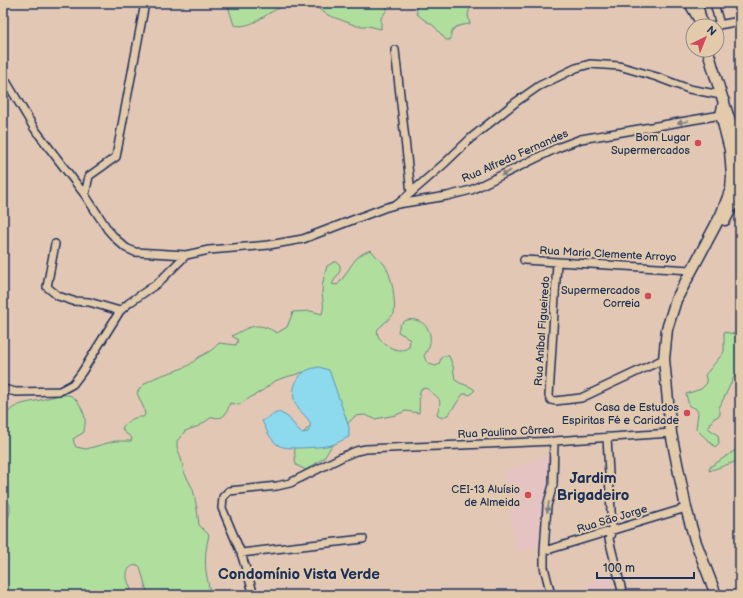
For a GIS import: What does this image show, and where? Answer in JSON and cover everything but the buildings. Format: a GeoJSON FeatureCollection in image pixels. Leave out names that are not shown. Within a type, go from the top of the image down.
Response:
{"type":"FeatureCollection","features":[{"type":"Feature","properties":{"kind":"main road"},"geometry":{"type":"LineString","coordinates":[[697,3],[700,18]]}},
{"type":"Feature","properties":{"kind":"main road"},"geometry":{"type":"LineString","coordinates":[[710,58],[734,130],[740,156]]}},
{"type":"Feature","properties":{"kind":"main road"},"geometry":{"type":"LineString","coordinates":[[716,595],[695,540],[686,508],[671,433],[664,359],[667,329],[676,300],[721,215],[736,176],[721,115],[723,98]]}},
{"type":"Feature","properties":{"kind":"main road"},"geometry":{"type":"LineString","coordinates":[[692,270],[716,236],[740,190]]}},
{"type":"Feature","properties":{"kind":"street"},"geometry":{"type":"LineString","coordinates":[[85,195],[90,176],[116,157],[145,3]]}},
{"type":"Feature","properties":{"kind":"street"},"geometry":{"type":"LineString","coordinates":[[688,3],[696,18]]}},
{"type":"Feature","properties":{"kind":"street"},"geometry":{"type":"LineString","coordinates":[[714,3],[715,18]]}},
{"type":"Feature","properties":{"kind":"street"},"geometry":{"type":"LineString","coordinates":[[725,24],[740,21]]}},
{"type":"Feature","properties":{"kind":"street"},"geometry":{"type":"LineString","coordinates":[[395,50],[411,193]]}},
{"type":"Feature","properties":{"kind":"street"},"geometry":{"type":"LineString","coordinates":[[398,204],[471,138],[516,102],[539,86],[583,66],[590,64],[619,66],[657,77],[689,89],[723,98]]}},
{"type":"Feature","properties":{"kind":"street","name":"Rua Alfredo Fernandes"},"geometry":{"type":"LineString","coordinates":[[3,76],[34,128],[85,195],[108,230],[126,248],[135,252],[186,255],[209,250],[303,239],[384,208],[471,190],[557,148],[581,139],[721,115]]}},
{"type":"Feature","properties":{"kind":"street"},"geometry":{"type":"LineString","coordinates":[[55,244],[47,287],[58,296],[73,302],[89,302],[120,311]]}},
{"type":"Feature","properties":{"kind":"street"},"geometry":{"type":"LineString","coordinates":[[3,389],[16,392],[60,391],[73,384],[120,311],[158,283],[186,255]]}},
{"type":"Feature","properties":{"kind":"street","name":"Rua Maria Clemente Arroyo"},"geometry":{"type":"LineString","coordinates":[[524,260],[692,270]]}},
{"type":"Feature","properties":{"kind":"street","name":"Rua Aníbal Figueiredo"},"geometry":{"type":"LineString","coordinates":[[557,263],[549,396],[551,400],[555,401],[581,398],[664,359]]}},
{"type":"Feature","properties":{"kind":"street","name":"Rua Paulino Côrrea"},"geometry":{"type":"LineString","coordinates":[[241,553],[222,508],[225,494],[229,491],[277,486],[290,483],[356,451],[366,449],[554,441],[671,433]]}},
{"type":"Feature","properties":{"kind":"street"},"geometry":{"type":"LineString","coordinates":[[607,437],[612,530],[608,539],[623,595]]}},
{"type":"Feature","properties":{"kind":"street"},"geometry":{"type":"LineString","coordinates":[[551,595],[544,567],[544,551],[547,506],[553,485],[554,441]]}},
{"type":"Feature","properties":{"kind":"street","name":"Rua São Jorge"},"geometry":{"type":"LineString","coordinates":[[544,551],[686,508]]}},
{"type":"Feature","properties":{"kind":"street"},"geometry":{"type":"LineString","coordinates":[[254,595],[241,553],[363,539]]}},
{"type":"Feature","properties":{"kind":"shaded area","name":"CEI-13 Aluísio de Almeida"},"geometry":{"type":"Polygon","coordinates":[[[552,454],[551,484],[542,545],[517,552],[503,471],[552,454]]]}},
{"type":"Feature","properties":{"kind":"shaded area"},"geometry":{"type":"Polygon","coordinates":[[[610,575],[614,595],[589,595],[586,584],[610,575]]]}},
{"type":"Feature","properties":{"kind":"green space"},"geometry":{"type":"Polygon","coordinates":[[[227,3],[294,3],[279,8],[251,24],[240,26],[234,25],[227,3]]]}},
{"type":"Feature","properties":{"kind":"green space"},"geometry":{"type":"Polygon","coordinates":[[[307,3],[386,3],[387,10],[381,18],[381,29],[368,26],[357,26],[328,15],[307,3]]]}},
{"type":"Feature","properties":{"kind":"green space"},"geometry":{"type":"Polygon","coordinates":[[[416,3],[471,3],[468,15],[470,24],[461,25],[454,29],[450,40],[446,40],[434,26],[417,14],[416,3]]]}},
{"type":"Feature","properties":{"kind":"green space"},"geometry":{"type":"Polygon","coordinates":[[[371,250],[387,269],[394,296],[394,314],[378,329],[377,333],[382,342],[387,346],[398,350],[404,350],[409,347],[410,340],[398,332],[400,325],[404,321],[410,320],[416,320],[422,323],[427,327],[430,334],[429,346],[424,356],[427,362],[436,366],[439,364],[442,356],[449,356],[453,366],[455,380],[475,390],[470,395],[463,394],[449,414],[442,418],[438,416],[437,413],[440,404],[438,398],[426,388],[421,389],[420,391],[419,413],[406,411],[396,415],[375,419],[365,415],[355,416],[341,431],[324,458],[306,470],[296,465],[295,446],[303,433],[323,414],[313,376],[303,372],[276,380],[262,391],[239,405],[230,403],[226,413],[222,417],[212,417],[199,426],[185,431],[177,441],[177,447],[184,472],[193,489],[199,525],[209,535],[205,558],[207,579],[211,595],[148,595],[140,567],[138,565],[133,566],[128,570],[127,577],[131,589],[120,595],[3,595],[3,529],[7,523],[10,505],[3,494],[3,419],[11,410],[19,405],[68,395],[80,404],[85,421],[84,432],[73,439],[76,447],[86,449],[115,441],[131,441],[132,438],[124,432],[122,428],[131,420],[137,417],[143,417],[145,415],[137,393],[147,382],[189,365],[219,343],[236,345],[238,340],[232,336],[249,327],[264,327],[277,333],[287,327],[293,312],[311,311],[322,314],[322,288],[327,266],[334,262],[337,262],[340,265],[340,271],[332,284],[337,285],[355,260],[359,256],[371,250]]]}},
{"type":"Feature","properties":{"kind":"green space"},"geometry":{"type":"Polygon","coordinates":[[[724,332],[740,335],[740,375],[735,375],[719,408],[720,415],[713,419],[708,428],[718,435],[719,443],[715,447],[696,429],[698,412],[695,408],[689,406],[686,394],[701,389],[707,383],[705,375],[724,352],[724,332]]]}},
{"type":"Feature","properties":{"kind":"green space"},"geometry":{"type":"Polygon","coordinates":[[[740,447],[740,460],[709,471],[710,467],[740,447]]]}},
{"type":"Feature","properties":{"kind":"water"},"geometry":{"type":"Polygon","coordinates":[[[319,367],[329,370],[349,427],[349,437],[328,446],[297,448],[280,446],[271,438],[262,421],[279,412],[288,417],[301,433],[308,432],[310,423],[299,410],[293,394],[295,384],[300,376],[309,369],[319,367]]]}},
{"type":"Feature","properties":{"kind":"place","name":"Bom Lugar Supermercados"},"geometry":{"type":"Point","coordinates":[698,143]}},
{"type":"Feature","properties":{"kind":"place","name":"Supermercados Correia"},"geometry":{"type":"Point","coordinates":[648,296]}},
{"type":"Feature","properties":{"kind":"place","name":"Casa de Estudos Espiritas Fé e Caridade"},"geometry":{"type":"Point","coordinates":[687,413]}},
{"type":"Feature","properties":{"kind":"place","name":"CEI-13 Aluísio de Almeida"},"geometry":{"type":"Point","coordinates":[528,495]}},
{"type":"Feature","properties":{"kind":"district","name":"Jardim Brigadeiro"},"geometry":{"type":"Point","coordinates":[593,486]}},
{"type":"Feature","properties":{"kind":"district","name":"Condomínio Vista Verde"},"geometry":{"type":"Point","coordinates":[299,574]}}]}
